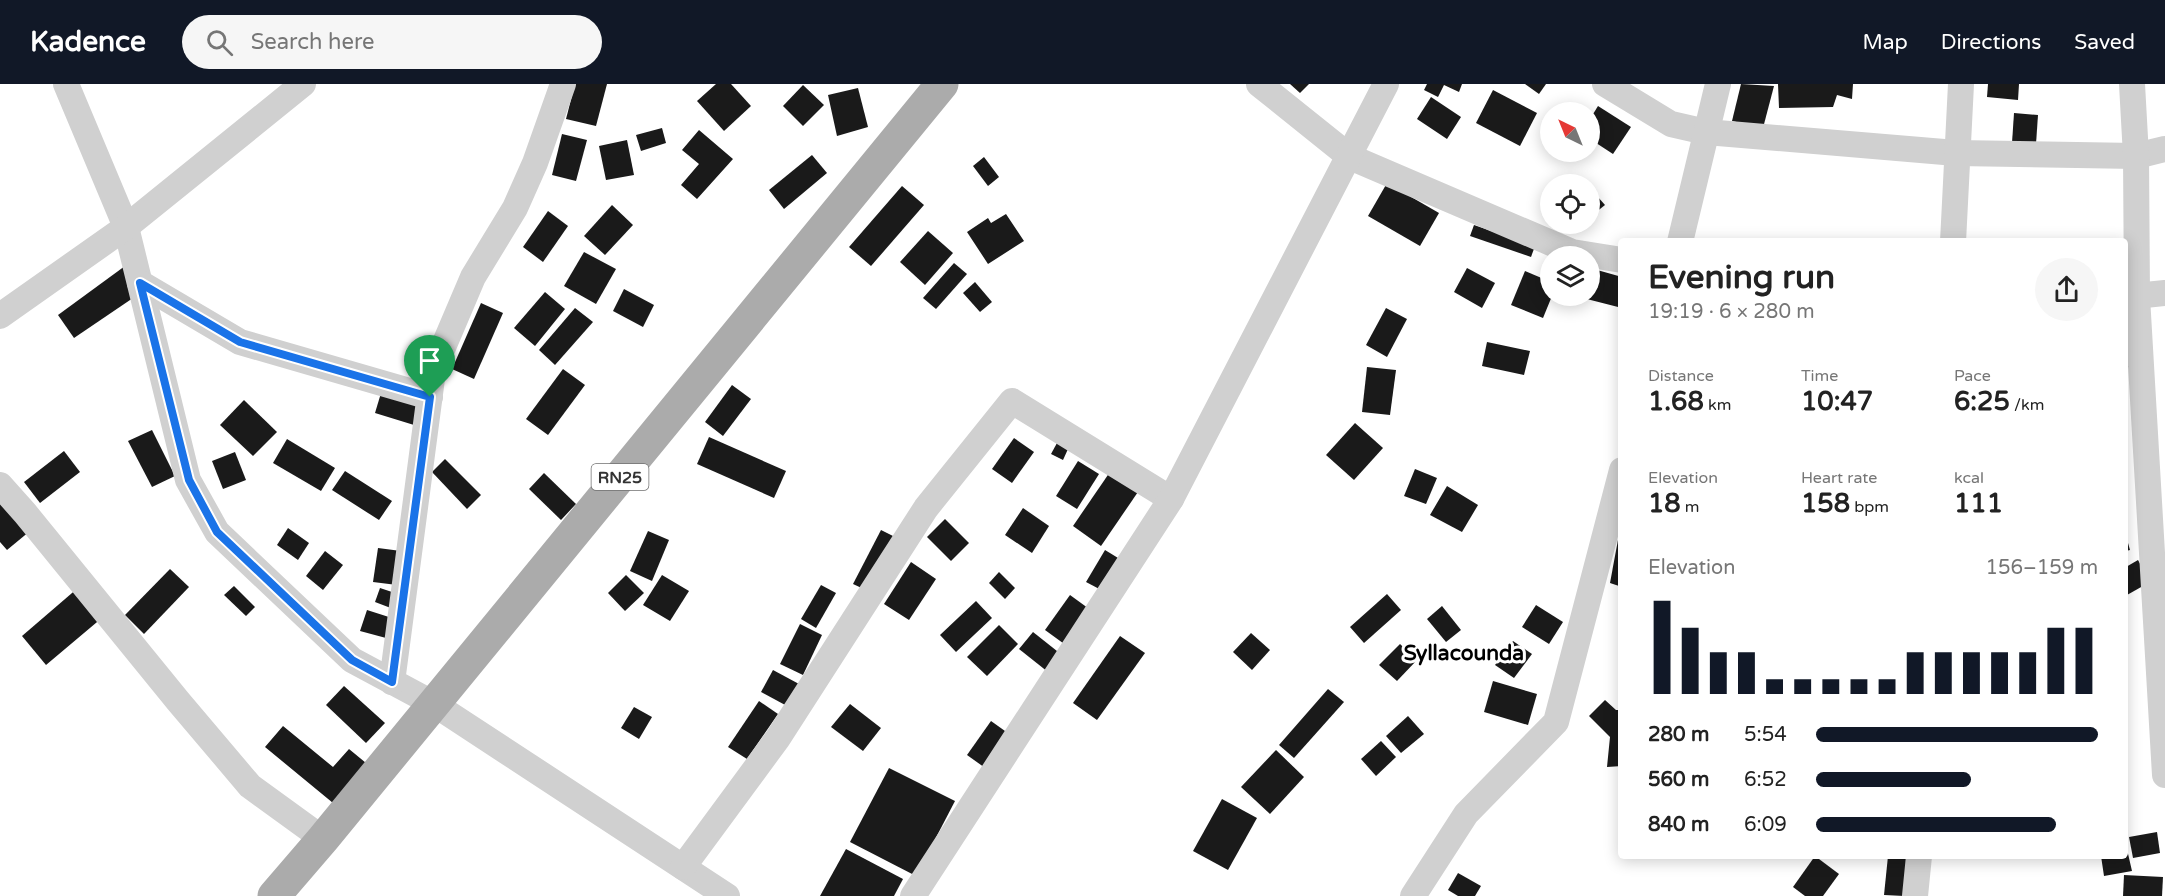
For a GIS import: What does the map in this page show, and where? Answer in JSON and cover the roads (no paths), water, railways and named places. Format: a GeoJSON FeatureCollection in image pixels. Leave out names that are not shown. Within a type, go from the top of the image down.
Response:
{"type":"FeatureCollection","features":[{"type":"Feature","properties":{"kind":"main road","name":"RN25"},"geometry":{"type":"LineString","coordinates":[[274,896],[297,867],[324,839],[942,84]]}},
{"type":"Feature","properties":{"kind":"street"},"geometry":{"type":"LineString","coordinates":[[66,84],[126,227],[189,480],[217,532],[352,660],[434,704],[727,896]]}},
{"type":"Feature","properties":{"kind":"street"},"geometry":{"type":"LineString","coordinates":[[0,316],[126,227],[303,84]]}},
{"type":"Feature","properties":{"kind":"street"},"geometry":{"type":"LineString","coordinates":[[392,682],[433,371],[468,287],[519,199],[535,164],[563,84]]}},
{"type":"Feature","properties":{"kind":"street"},"geometry":{"type":"LineString","coordinates":[[1260,84],[1350,157],[1572,252],[1618,259]]}},
{"type":"Feature","properties":{"kind":"street"},"geometry":{"type":"LineString","coordinates":[[913,896],[1171,499],[1386,84]]}},
{"type":"Feature","properties":{"kind":"street"},"geometry":{"type":"LineString","coordinates":[[1605,84],[1671,124],[1706,132],[1956,153],[2136,156],[2165,149]]}},
{"type":"Feature","properties":{"kind":"street"},"geometry":{"type":"LineString","coordinates":[[1681,238],[1718,84]]}},
{"type":"Feature","properties":{"kind":"street"},"geometry":{"type":"LineString","coordinates":[[1953,238],[1961,84]]}},
{"type":"Feature","properties":{"kind":"street"},"geometry":{"type":"LineString","coordinates":[[2132,84],[2136,156],[2131,297],[2165,775]]}},
{"type":"Feature","properties":{"kind":"street"},"geometry":{"type":"LineString","coordinates":[[140,283],[240,342],[430,397]]}},
{"type":"Feature","properties":{"kind":"street"},"geometry":{"type":"LineString","coordinates":[[2131,297],[2165,293]]}},
{"type":"Feature","properties":{"kind":"street"},"geometry":{"type":"LineString","coordinates":[[683,867],[778,738],[926,508],[1012,401],[1171,499]]}},
{"type":"Feature","properties":{"kind":"street"},"geometry":{"type":"LineString","coordinates":[[0,485],[250,786],[324,839]]}},
{"type":"Feature","properties":{"kind":"street"},"geometry":{"type":"LineString","coordinates":[[1413,896],[1466,814],[1557,722],[1618,486]]}},
{"type":"Feature","properties":{"kind":"street"},"geometry":{"type":"LineString","coordinates":[[1915,896],[1919,859]]}},
{"type":"Feature","properties":{"kind":"district","name":"Syllacounda"},"geometry":{"type":"Point","coordinates":[1464,653]}}]}
